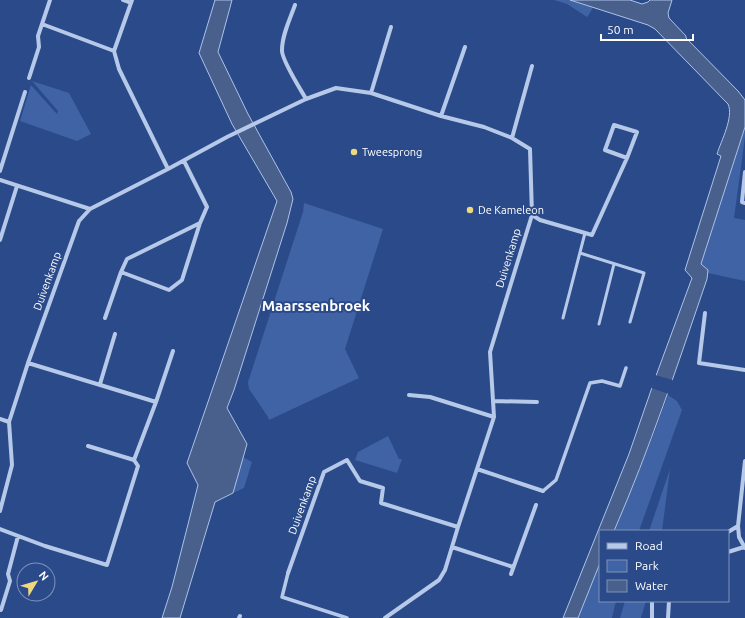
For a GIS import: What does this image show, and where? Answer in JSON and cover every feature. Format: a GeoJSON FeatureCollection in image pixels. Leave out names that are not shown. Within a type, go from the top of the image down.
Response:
{"type":"FeatureCollection","features":[{"type":"Feature","properties":{"kind":"street"},"geometry":{"type":"LineString","coordinates":[[28,78],[39,48],[38,36],[50,0]]}},
{"type":"Feature","properties":{"kind":"street"},"geometry":{"type":"LineString","coordinates":[[123,0],[131,1],[114,51],[119,69],[168,169]]}},
{"type":"Feature","properties":{"kind":"street"},"geometry":{"type":"LineString","coordinates":[[295,5],[285,32],[281,51],[306,100]]}},
{"type":"Feature","properties":{"kind":"street"},"geometry":{"type":"LineString","coordinates":[[42,24],[114,51]]}},
{"type":"Feature","properties":{"kind":"street"},"geometry":{"type":"LineString","coordinates":[[371,93],[390,27]]}},
{"type":"Feature","properties":{"kind":"street"},"geometry":{"type":"LineString","coordinates":[[441,116],[465,47]]}},
{"type":"Feature","properties":{"kind":"street"},"geometry":{"type":"LineString","coordinates":[[512,138],[532,66]]}},
{"type":"Feature","properties":{"kind":"street","name":"Duivenkamp"},"geometry":{"type":"LineString","coordinates":[[0,511],[12,465],[9,422],[78,221],[90,209],[232,135],[306,100],[336,88],[371,93],[441,116],[484,127],[512,138],[530,149],[532,215],[490,352],[494,417],[445,570],[439,580],[386,618]]}},
{"type":"Feature","properties":{"kind":"street"},"geometry":{"type":"LineString","coordinates":[[0,171],[25,92]]}},
{"type":"Feature","properties":{"kind":"street"},"geometry":{"type":"LineString","coordinates":[[532,215],[540,220],[592,235],[627,158],[637,132],[614,125],[605,150],[627,158]]}},
{"type":"Feature","properties":{"kind":"street"},"geometry":{"type":"LineString","coordinates":[[121,272],[169,290],[182,280],[200,223],[207,207],[184,161]]}},
{"type":"Feature","properties":{"kind":"street"},"geometry":{"type":"LineString","coordinates":[[745,172],[742,202],[745,202]]}},
{"type":"Feature","properties":{"kind":"street"},"geometry":{"type":"LineString","coordinates":[[0,180],[90,209]]}},
{"type":"Feature","properties":{"kind":"street"},"geometry":{"type":"LineString","coordinates":[[0,240],[17,186]]}},
{"type":"Feature","properties":{"kind":"street"},"geometry":{"type":"LineString","coordinates":[[105,318],[127,258],[200,223]]}},
{"type":"Feature","properties":{"kind":"street"},"geometry":{"type":"LineString","coordinates":[[705,313],[699,363],[745,370]]}},
{"type":"Feature","properties":{"kind":"street"},"geometry":{"type":"LineString","coordinates":[[100,384],[115,334]]}},
{"type":"Feature","properties":{"kind":"street"},"geometry":{"type":"LineString","coordinates":[[134,460],[173,351]]}},
{"type":"Feature","properties":{"kind":"street"},"geometry":{"type":"LineString","coordinates":[[28,363],[156,402]]}},
{"type":"Feature","properties":{"kind":"street"},"geometry":{"type":"LineString","coordinates":[[477,469],[543,491],[556,480],[590,383],[602,381],[620,386],[626,368]]}},
{"type":"Feature","properties":{"kind":"street"},"geometry":{"type":"LineString","coordinates":[[409,395],[430,398],[494,417]]}},
{"type":"Feature","properties":{"kind":"street"},"geometry":{"type":"LineString","coordinates":[[493,400],[537,402]]}},
{"type":"Feature","properties":{"kind":"street"},"geometry":{"type":"LineString","coordinates":[[0,419],[9,422]]}},
{"type":"Feature","properties":{"kind":"street"},"geometry":{"type":"LineString","coordinates":[[0,529],[45,546],[107,565],[138,466],[134,460],[88,446]]}},
{"type":"Feature","properties":{"kind":"street","name":"Duivenkamp"},"geometry":{"type":"LineString","coordinates":[[347,618],[282,597],[288,573],[324,472],[347,460],[360,481],[383,488],[381,503],[458,527]]}},
{"type":"Feature","properties":{"kind":"street"},"geometry":{"type":"LineString","coordinates":[[729,552],[745,547],[739,538],[738,526],[745,461]]}},
{"type":"Feature","properties":{"kind":"street"},"geometry":{"type":"LineString","coordinates":[[511,574],[536,505]]}},
{"type":"Feature","properties":{"kind":"street"},"geometry":{"type":"LineString","coordinates":[[729,531],[738,526]]}},
{"type":"Feature","properties":{"kind":"street"},"geometry":{"type":"LineString","coordinates":[[1,610],[10,581],[8,574],[18,536]]}},
{"type":"Feature","properties":{"kind":"street"},"geometry":{"type":"LineString","coordinates":[[452,547],[513,567]]}},
{"type":"Feature","properties":{"kind":"street"},"geometry":{"type":"LineString","coordinates":[[652,602],[652,618]]}},
{"type":"Feature","properties":{"kind":"street"},"geometry":{"type":"LineString","coordinates":[[668,618],[669,602]]}},
{"type":"Feature","properties":{"kind":"lane"},"geometry":{"type":"LineString","coordinates":[[563,318],[585,233]]}},
{"type":"Feature","properties":{"kind":"lane"},"geometry":{"type":"LineString","coordinates":[[580,253],[644,274],[630,322]]}},
{"type":"Feature","properties":{"kind":"lane"},"geometry":{"type":"LineString","coordinates":[[599,324],[614,264]]}},
{"type":"Feature","properties":{"kind":"green space"},"geometry":{"type":"Polygon","coordinates":[[[554,0],[570,0],[593,7],[587,17],[567,4],[554,0]]]}},
{"type":"Feature","properties":{"kind":"green space"},"geometry":{"type":"Polygon","coordinates":[[[32,81],[69,93],[91,134],[77,141],[20,121],[31,85],[57,114],[58,111],[32,81]]]}},
{"type":"Feature","properties":{"kind":"green space"},"geometry":{"type":"Polygon","coordinates":[[[745,127],[745,137],[734,218],[745,220],[745,281],[708,273],[708,270],[701,264],[745,127]]]}},
{"type":"Feature","properties":{"kind":"green space"},"geometry":{"type":"Polygon","coordinates":[[[304,203],[383,229],[345,349],[359,378],[269,420],[249,389],[248,382],[303,212],[304,203]]]}},
{"type":"Feature","properties":{"kind":"green space"},"geometry":{"type":"Polygon","coordinates":[[[668,395],[677,401],[682,410],[639,530],[614,530],[668,395]]]}},
{"type":"Feature","properties":{"kind":"green space"},"geometry":{"type":"Polygon","coordinates":[[[388,436],[399,459],[402,459],[397,473],[355,460],[358,452],[388,436]]]}},
{"type":"Feature","properties":{"kind":"green space"},"geometry":{"type":"Polygon","coordinates":[[[243,457],[252,462],[244,488],[233,493],[243,457]]]}},
{"type":"Feature","properties":{"kind":"green space"},"geometry":{"type":"Polygon","coordinates":[[[670,469],[662,530],[649,530],[670,469]]]}},
{"type":"Feature","properties":{"kind":"green space"},"geometry":{"type":"Polygon","coordinates":[[[599,566],[599,602],[616,602],[612,618],[578,618],[599,566]]]}},
{"type":"Feature","properties":{"kind":"green space"},"geometry":{"type":"Polygon","coordinates":[[[625,602],[646,602],[641,618],[620,618],[625,602]]]}},
{"type":"Feature","properties":{"kind":"water"},"geometry":{"type":"Polygon","coordinates":[[[215,0],[232,0],[218,52],[248,114],[291,192],[293,199],[287,223],[227,408],[247,444],[233,493],[215,502],[180,618],[162,618],[172,587],[198,485],[187,463],[277,201],[232,124],[199,53],[215,0]]]}},
{"type":"Feature","properties":{"kind":"water"},"geometry":{"type":"Polygon","coordinates":[[[570,0],[630,0],[642,4],[650,0],[672,0],[668,13],[669,18],[745,100],[745,127],[701,264],[708,270],[707,279],[652,437],[614,530],[599,530],[599,566],[578,618],[563,618],[629,454],[692,278],[685,270],[721,156],[717,154],[728,122],[728,104],[655,29],[648,25],[570,0]]]}},
{"type":"Feature","properties":{"kind":"pier"},"geometry":{"type":"Polygon","coordinates":[[[655,375],[673,380],[669,394],[651,388],[655,375]]]}},
{"type":"Feature","properties":{"kind":"place","name":"Tweesprong"},"geometry":{"type":"Point","coordinates":[354,152]}},
{"type":"Feature","properties":{"kind":"place","name":"De Kameleon"},"geometry":{"type":"Point","coordinates":[470,210]}},
{"type":"Feature","properties":{"kind":"district","name":"Maarssenbroek"},"geometry":{"type":"Point","coordinates":[316,305]}}]}
